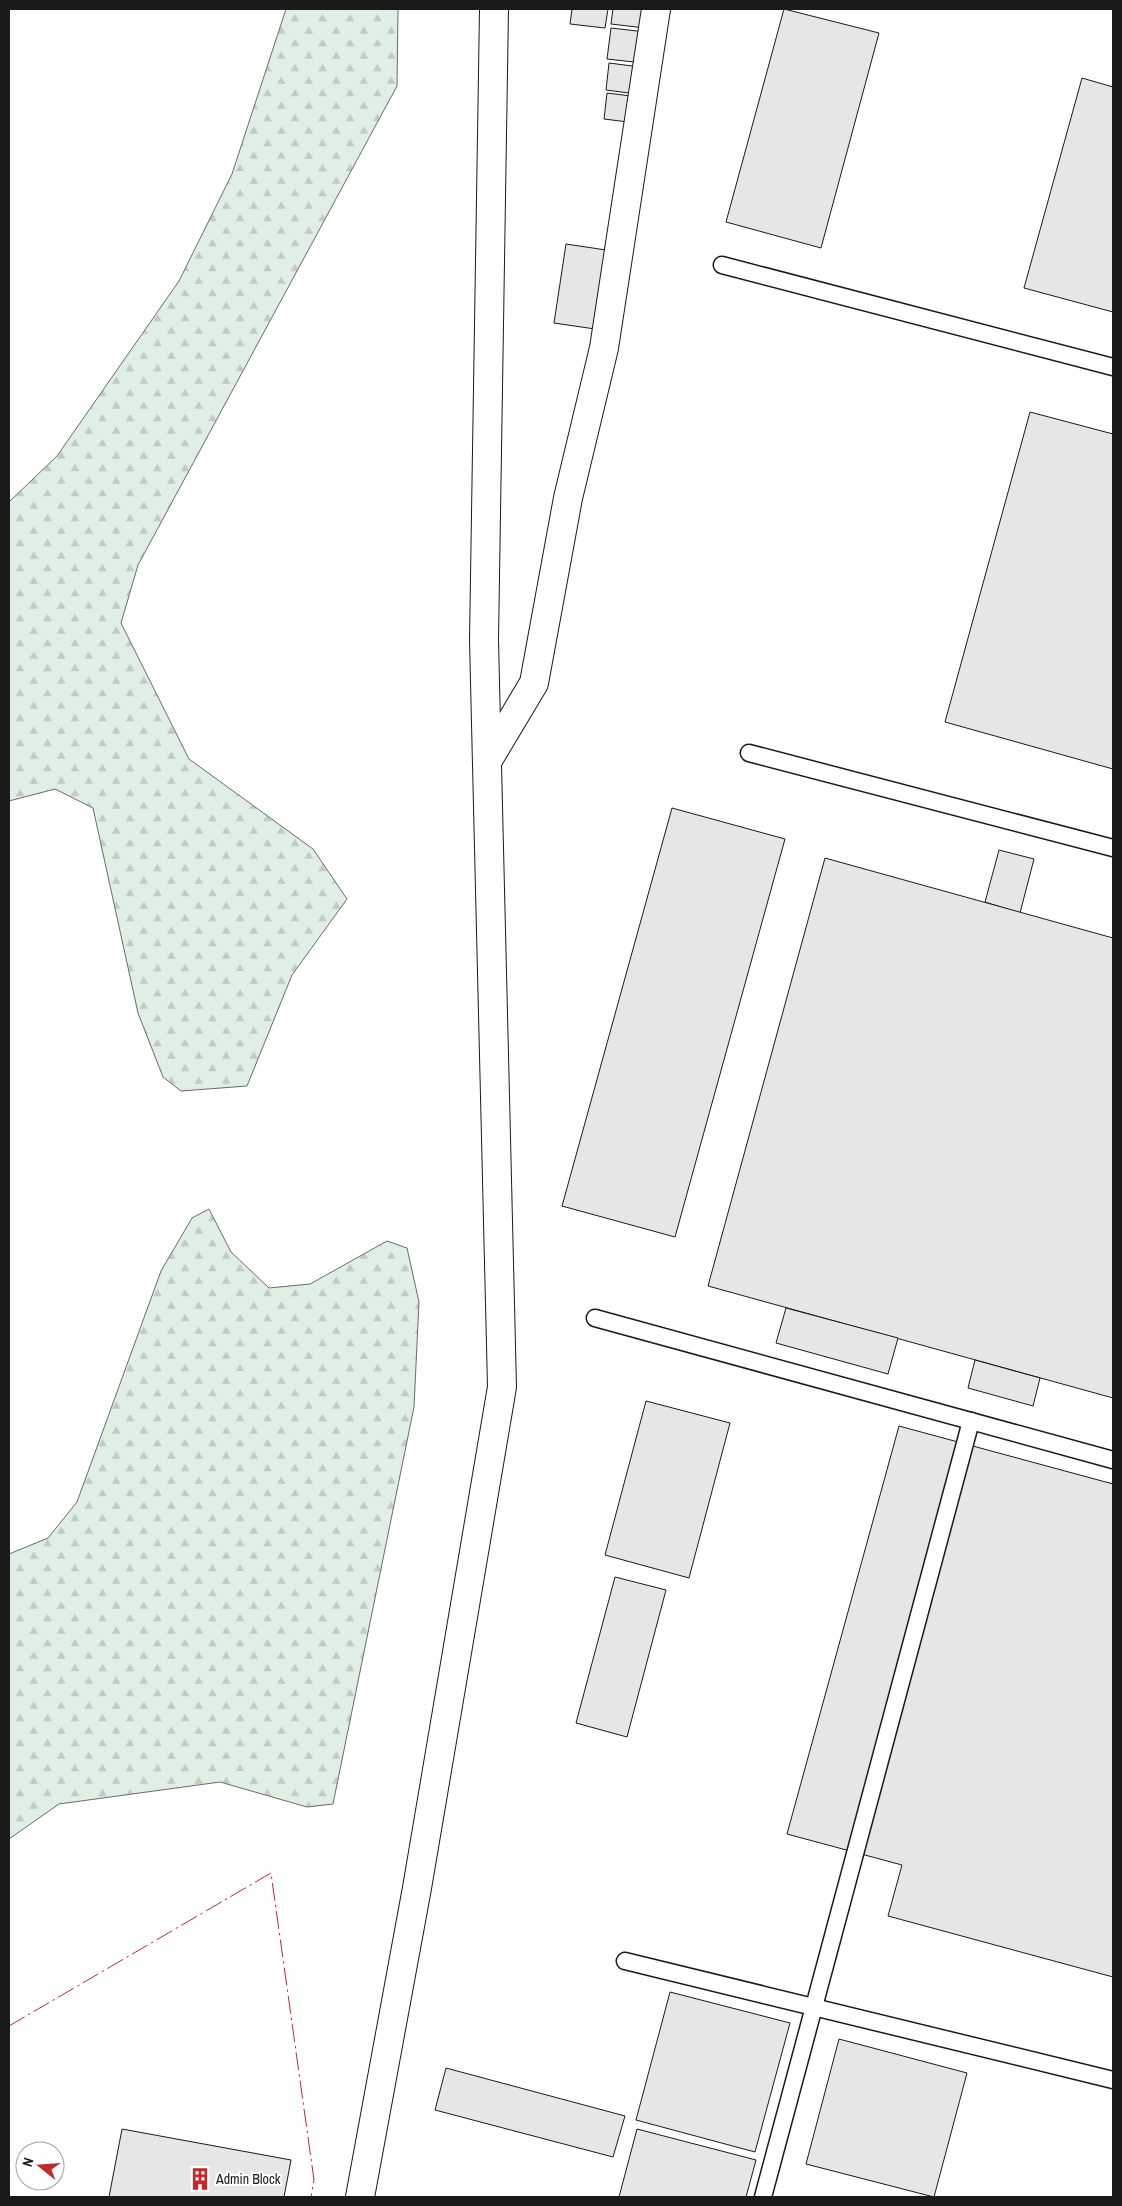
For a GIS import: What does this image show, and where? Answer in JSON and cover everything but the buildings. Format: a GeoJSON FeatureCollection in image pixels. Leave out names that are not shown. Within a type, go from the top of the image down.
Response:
{"type":"FeatureCollection","features":[{"type":"Feature","properties":{"kind":"street"},"geometry":{"type":"LineString","coordinates":[[360,2197],[419,1879],[502,1387],[484,640],[494,9]]}},
{"type":"Feature","properties":{"kind":"street"},"geometry":{"type":"LineString","coordinates":[[488,760],[534,683],[568,498],[604,348],[656,9]]}},
{"type":"Feature","properties":{"kind":"lane"},"geometry":{"type":"LineString","coordinates":[[722,265],[1113,367]]}},
{"type":"Feature","properties":{"kind":"lane"},"geometry":{"type":"LineString","coordinates":[[748,753],[1113,848]]}},
{"type":"Feature","properties":{"kind":"lane"},"geometry":{"type":"LineString","coordinates":[[595,1318],[1113,1460]]}},
{"type":"Feature","properties":{"kind":"lane"},"geometry":{"type":"LineString","coordinates":[[763,2197],[970,1421]]}},
{"type":"Feature","properties":{"kind":"lane"},"geometry":{"type":"LineString","coordinates":[[625,1961],[1113,2080]]}},
{"type":"Feature","properties":{"kind":"green space"},"geometry":{"type":"Polygon","coordinates":[[[286,9],[398,9],[397,86],[138,565],[121,623],[189,759],[313,849],[347,899],[292,975],[247,1086],[181,1091],[163,1077],[138,1013],[93,808],[55,789],[9,801],[9,502],[57,456],[179,281],[232,174],[286,9]]]}},
{"type":"Feature","properties":{"kind":"green space"},"geometry":{"type":"Polygon","coordinates":[[[209,1209],[231,1252],[269,1288],[310,1284],[387,1241],[407,1248],[419,1302],[414,1407],[333,1804],[307,1807],[220,1782],[59,1804],[9,1839],[9,1554],[48,1538],[77,1502],[161,1271],[192,1218],[209,1209]]]}},
{"type":"Feature","properties":{"kind":"power"},"geometry":{"type":"LineString","coordinates":[[9,2026],[271,1873],[314,2180],[311,2197]]}},
{"type":"Feature","properties":{"kind":"place","name":"Admin Block"},"geometry":{"type":"Point","coordinates":[200,2179]}}]}
